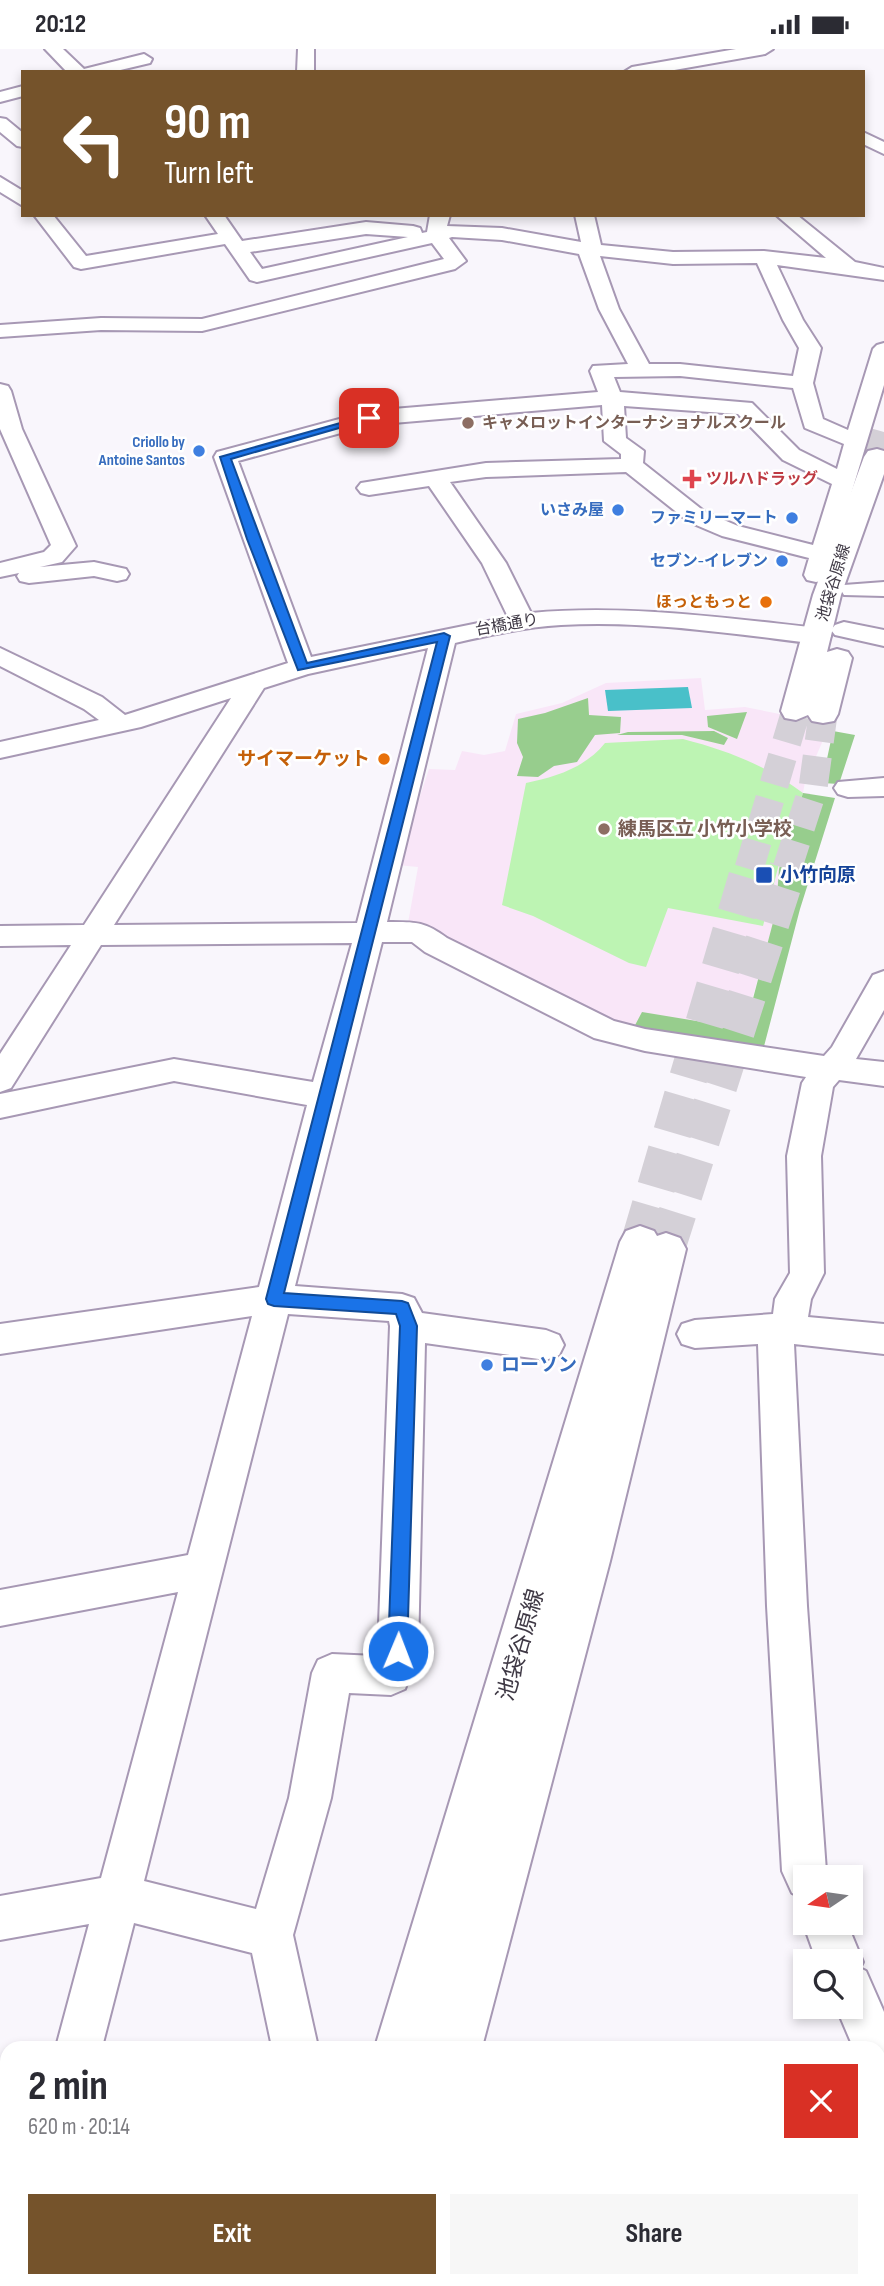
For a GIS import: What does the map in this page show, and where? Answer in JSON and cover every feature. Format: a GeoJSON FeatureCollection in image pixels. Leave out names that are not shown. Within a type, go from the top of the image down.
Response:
{"type":"FeatureCollection","features":[{"type":"Feature","properties":{"kind":"main road","name":"池袋谷原線"},"geometry":{"type":"LineString","coordinates":[[810,713],[840,593],[866,449]]}},
{"type":"Feature","properties":{"kind":"main road","name":"池袋谷原線"},"geometry":{"type":"LineString","coordinates":[[840,593],[884,498]]}},
{"type":"Feature","properties":{"kind":"main road","name":"池袋谷原線"},"geometry":{"type":"LineString","coordinates":[[404,2041],[653,1245],[587,1561],[457,2041]]}},
{"type":"Feature","properties":{"kind":"street"},"geometry":{"type":"LineString","coordinates":[[52,49],[75,70]]}},
{"type":"Feature","properties":{"kind":"street"},"geometry":{"type":"LineString","coordinates":[[98,70],[144,58],[134,49]]}},
{"type":"Feature","properties":{"kind":"street"},"geometry":{"type":"LineString","coordinates":[[305,70],[306,49]]}},
{"type":"Feature","properties":{"kind":"street"},"geometry":{"type":"LineString","coordinates":[[692,49],[734,70]]}},
{"type":"Feature","properties":{"kind":"street"},"geometry":{"type":"LineString","coordinates":[[643,70],[765,49]]}},
{"type":"Feature","properties":{"kind":"street"},"geometry":{"type":"LineString","coordinates":[[0,97],[21,92]]}},
{"type":"Feature","properties":{"kind":"street"},"geometry":{"type":"LineString","coordinates":[[0,123],[21,140]]}},
{"type":"Feature","properties":{"kind":"street"},"geometry":{"type":"LineString","coordinates":[[865,139],[884,149]]}},
{"type":"Feature","properties":{"kind":"street"},"geometry":{"type":"LineString","coordinates":[[4,177],[21,198]]}},
{"type":"Feature","properties":{"kind":"street"},"geometry":{"type":"LineString","coordinates":[[45,217],[80,263],[366,228],[438,224],[451,231],[502,234],[591,250],[673,258],[764,257],[884,274]]}},
{"type":"Feature","properties":{"kind":"street"},"geometry":{"type":"LineString","coordinates":[[215,217],[257,276],[400,246],[438,224]]}},
{"type":"Feature","properties":{"kind":"street"},"geometry":{"type":"LineString","coordinates":[[585,217],[593,246],[589,254],[609,309],[642,370]]}},
{"type":"Feature","properties":{"kind":"street"},"geometry":{"type":"LineString","coordinates":[[787,217],[849,267]]}},
{"type":"Feature","properties":{"kind":"street"},"geometry":{"type":"LineString","coordinates":[[0,331],[101,324],[202,325],[448,265],[456,261],[438,224]]}},
{"type":"Feature","properties":{"kind":"street"},"geometry":{"type":"LineString","coordinates":[[764,257],[793,320],[810,348],[802,383],[813,423],[866,449]]}},
{"type":"Feature","properties":{"kind":"street"},"geometry":{"type":"LineString","coordinates":[[884,349],[866,449],[843,481],[815,574],[840,593],[884,589]]}},
{"type":"Feature","properties":{"kind":"street"},"geometry":{"type":"LineString","coordinates":[[631,465],[633,451],[615,441],[613,398],[601,370],[680,370],[802,383]]}},
{"type":"Feature","properties":{"kind":"street"},"geometry":{"type":"LineString","coordinates":[[0,391],[11,429],[64,546],[52,557],[0,570]]}},
{"type":"Feature","properties":{"kind":"street"},"geometry":{"type":"LineString","coordinates":[[225,457],[369,418],[613,398],[744,408],[791,455],[843,481]]}},
{"type":"Feature","properties":{"kind":"street"},"geometry":{"type":"LineString","coordinates":[[217,435],[302,667]]}},
{"type":"Feature","properties":{"kind":"street"},"geometry":{"type":"LineString","coordinates":[[369,488],[486,470],[631,465],[697,517],[730,531],[820,554]]}},
{"type":"Feature","properties":{"kind":"street"},"geometry":{"type":"LineString","coordinates":[[435,478],[494,563],[523,621]]}},
{"type":"Feature","properties":{"kind":"street"},"geometry":{"type":"LineString","coordinates":[[0,582],[94,569],[117,574]]}},
{"type":"Feature","properties":{"kind":"street","name":"台橋通り"},"geometry":{"type":"LineString","coordinates":[[0,750],[132,721],[302,667],[444,636],[552,617],[602,616],[884,638]]}},
{"type":"Feature","properties":{"kind":"street"},"geometry":{"type":"LineString","coordinates":[[81,2041],[201,1570],[370,931],[444,636]]}},
{"type":"Feature","properties":{"kind":"street"},"geometry":{"type":"LineString","coordinates":[[0,656],[71,691],[119,723]]}},
{"type":"Feature","properties":{"kind":"street"},"geometry":{"type":"LineString","coordinates":[[0,1047],[84,934],[253,684]]}},
{"type":"Feature","properties":{"kind":"street"},"geometry":{"type":"LineString","coordinates":[[0,1080],[225,693]]}},
{"type":"Feature","properties":{"kind":"street"},"geometry":{"type":"LineString","coordinates":[[848,787],[884,786]]}},
{"type":"Feature","properties":{"kind":"street"},"geometry":{"type":"LineString","coordinates":[[0,936],[419,932],[436,945],[606,1030],[645,1040],[830,1070],[884,1074]]}},
{"type":"Feature","properties":{"kind":"street"},"geometry":{"type":"LineString","coordinates":[[804,1865],[788,1606],[782,1329],[793,1299],[807,1273],[804,1156],[818,1083],[843,1055],[884,982]]}},
{"type":"Feature","properties":{"kind":"street"},"geometry":{"type":"LineString","coordinates":[[0,1106],[174,1070],[325,1096]]}},
{"type":"Feature","properties":{"kind":"street"},"geometry":{"type":"LineString","coordinates":[[0,1339],[274,1299],[402,1308],[408,1326],[398,1651],[391,1676],[332,1673],[310,1798],[271,1935],[294,2041]]}},
{"type":"Feature","properties":{"kind":"street"},"geometry":{"type":"LineString","coordinates":[[408,1326],[546,1345]]}},
{"type":"Feature","properties":{"kind":"street"},"geometry":{"type":"LineString","coordinates":[[695,1333],[782,1329],[884,1339]]}},
{"type":"Feature","properties":{"kind":"street"},"geometry":{"type":"LineString","coordinates":[[0,1608],[201,1570]]}},
{"type":"Feature","properties":{"kind":"street"},"geometry":{"type":"LineString","coordinates":[[0,1918],[119,1897],[271,1935]]}},
{"type":"Feature","properties":{"kind":"street"},"geometry":{"type":"LineString","coordinates":[[863,2017],[873,2041]]}},
{"type":"Feature","properties":{"kind":"shaded area","name":"練馬区立 小竹小学校"},"geometry":{"type":"Polygon","coordinates":[[[701,678],[705,710],[745,707],[830,724],[805,782],[803,793],[810,793],[739,1046],[606,1024],[408,923],[418,867],[397,865],[429,769],[455,770],[462,751],[484,755],[505,751],[516,714],[562,703],[606,683],[701,678]]]}},
{"type":"Feature","properties":{"kind":"green space"},"geometry":{"type":"Polygon","coordinates":[[[588,698],[589,715],[621,717],[620,733],[595,735],[577,762],[554,766],[538,777],[517,776],[523,757],[517,743],[518,719],[588,698]]]}},
{"type":"Feature","properties":{"kind":"green space"},"geometry":{"type":"Polygon","coordinates":[[[747,712],[737,739],[708,727],[707,716],[747,712]]]}},
{"type":"Feature","properties":{"kind":"green space"},"geometry":{"type":"Polygon","coordinates":[[[714,731],[728,738],[724,745],[682,735],[617,735],[628,732],[714,731]]]}},
{"type":"Feature","properties":{"kind":"green space"},"geometry":{"type":"Polygon","coordinates":[[[833,731],[855,735],[839,784],[805,782],[810,767],[825,768],[833,731]]]}},
{"type":"Feature","properties":{"kind":"green space"},"geometry":{"type":"Polygon","coordinates":[[[683,739],[746,760],[775,774],[803,793],[780,860],[763,926],[668,908],[646,967],[629,963],[533,916],[502,905],[526,783],[548,778],[580,765],[605,743],[683,739]]]}},
{"type":"Feature","properties":{"kind":"green space"},"geometry":{"type":"Polygon","coordinates":[[[803,793],[835,798],[800,909],[762,1054],[633,1029],[642,1012],[745,1029],[776,911],[779,869],[803,793]]]}},
{"type":"Feature","properties":{"kind":"water"},"geometry":{"type":"Polygon","coordinates":[[[688,687],[692,708],[608,711],[605,690],[688,687]]]}},
{"type":"Feature","properties":{"kind":"tunnel"},"geometry":{"type":"LineString","coordinates":[[877,457],[884,432]]}},
{"type":"Feature","properties":{"kind":"tunnel"},"geometry":{"type":"LineString","coordinates":[[749,869],[796,711]]}},
{"type":"Feature","properties":{"kind":"tunnel"},"geometry":{"type":"LineString","coordinates":[[787,869],[813,788],[823,714]]}},
{"type":"Feature","properties":{"kind":"tunnel"},"geometry":{"type":"LineString","coordinates":[[640,1242],[750,868]]}},
{"type":"Feature","properties":{"kind":"tunnel"},"geometry":{"type":"LineString","coordinates":[[666,1249],[788,868]]}},
{"type":"Feature","properties":{"kind":"place","name":"キャメロットインターナショナルスクール"},"geometry":{"type":"Point","coordinates":[468,423]}},
{"type":"Feature","properties":{"kind":"place","name":"Criollo by Antoine Santos"},"geometry":{"type":"Point","coordinates":[199,451]}},
{"type":"Feature","properties":{"kind":"place","name":"ツルハドラッグ"},"geometry":{"type":"Point","coordinates":[692,479]}},
{"type":"Feature","properties":{"kind":"place","name":"いさみ屋"},"geometry":{"type":"Point","coordinates":[618,510]}},
{"type":"Feature","properties":{"kind":"place","name":"ファミリーマート"},"geometry":{"type":"Point","coordinates":[792,518]}},
{"type":"Feature","properties":{"kind":"place","name":"セブン-イレブン"},"geometry":{"type":"Point","coordinates":[782,561]}},
{"type":"Feature","properties":{"kind":"place","name":"ほっともっと"},"geometry":{"type":"Point","coordinates":[766,602]}},
{"type":"Feature","properties":{"kind":"place","name":"サイマーケット"},"geometry":{"type":"Point","coordinates":[384,759]}},
{"type":"Feature","properties":{"kind":"place","name":"練馬区立 小竹小学校"},"geometry":{"type":"Point","coordinates":[604,829]}},
{"type":"Feature","properties":{"kind":"place","name":"小竹向原"},"geometry":{"type":"Point","coordinates":[764,875]}},
{"type":"Feature","properties":{"kind":"place","name":"ローソン"},"geometry":{"type":"Point","coordinates":[487,1365]}},
{"type":"Feature","properties":{"kind":"route"},"geometry":{"type":"LineString","coordinates":[[369,418],[225,457],[302,667],[444,636],[274,1299],[402,1308],[408,1326],[402,1450],[398,1651]]}}]}
